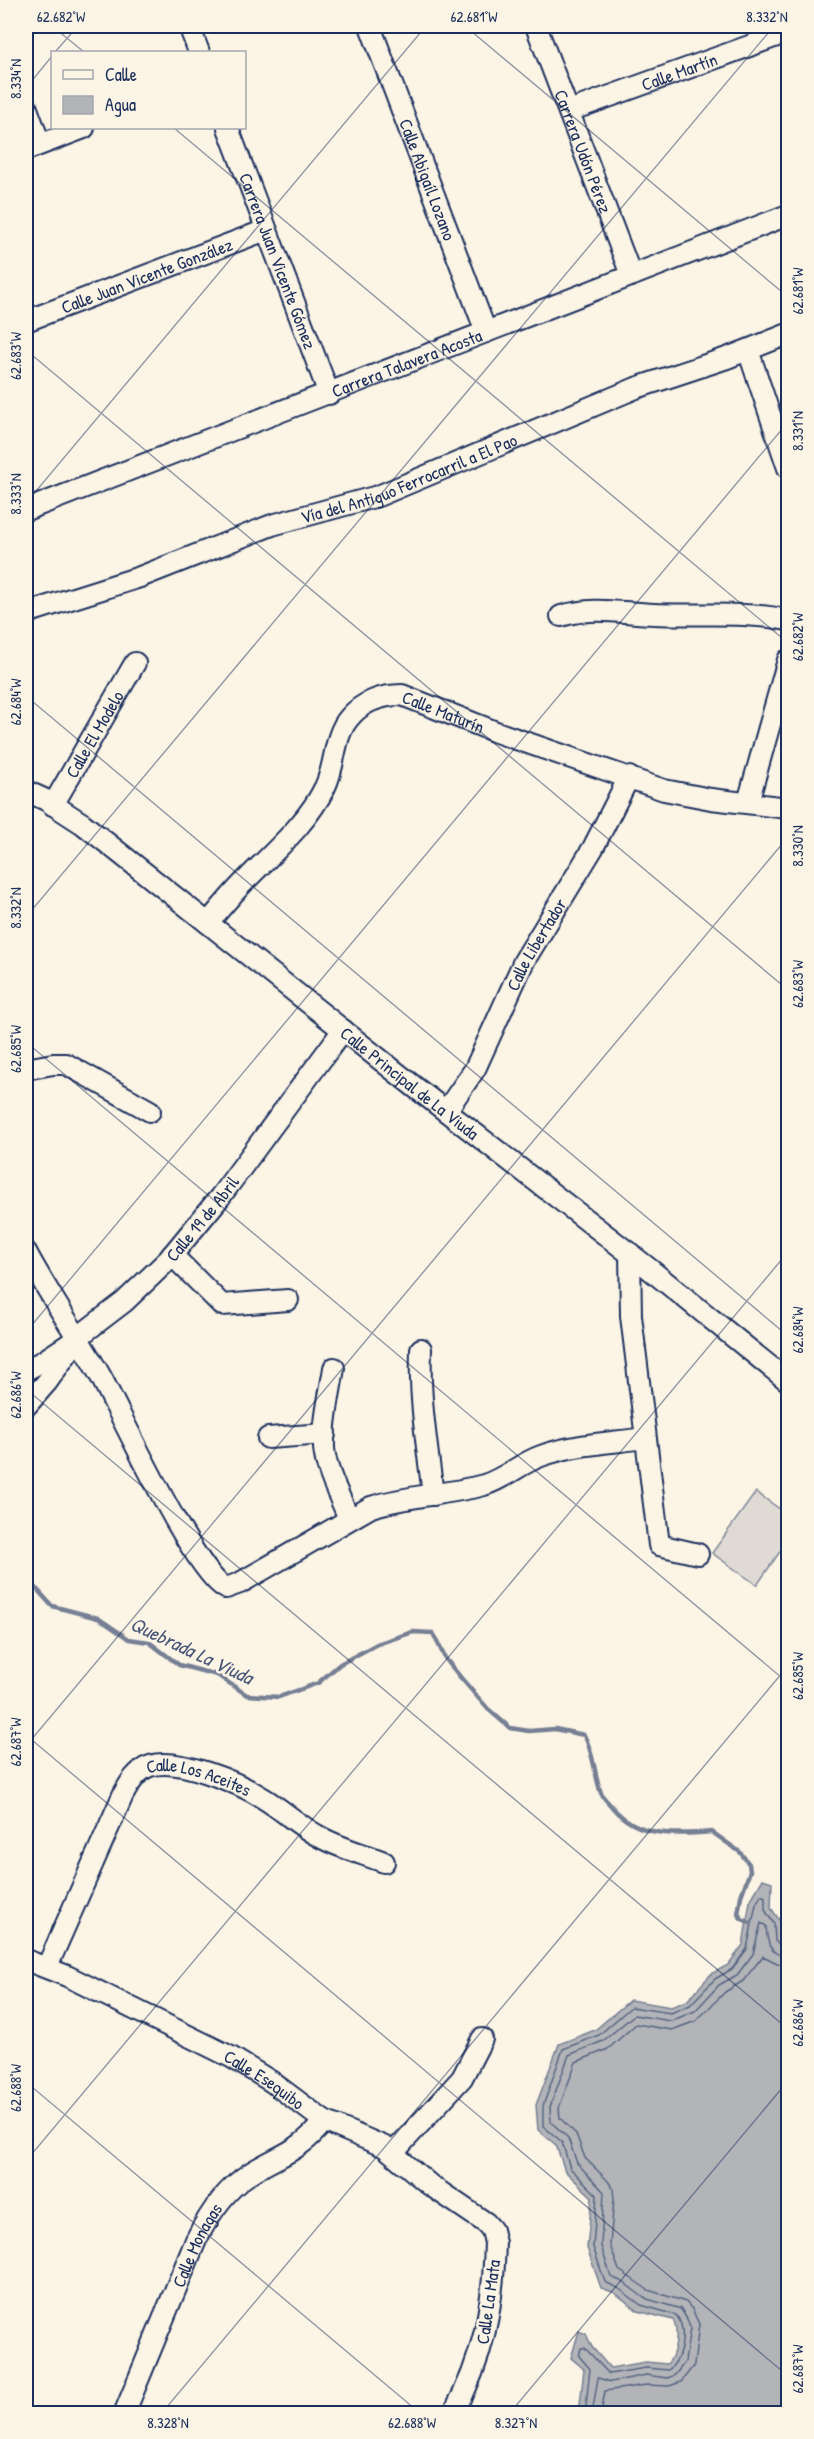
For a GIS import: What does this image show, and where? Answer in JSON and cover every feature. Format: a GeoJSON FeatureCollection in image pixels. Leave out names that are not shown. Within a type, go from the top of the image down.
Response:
{"type":"FeatureCollection","features":[{"type":"Feature","properties":{"kind":"street"},"geometry":{"type":"LineString","coordinates":[[189,26],[199,51]]}},
{"type":"Feature","properties":{"kind":"street","name":"Calle Abigaíl Lozano"},"geometry":{"type":"LineString","coordinates":[[370,26],[486,332]]}},
{"type":"Feature","properties":{"kind":"street","name":"Carrera Udón Pérez"},"geometry":{"type":"LineString","coordinates":[[536,26],[631,275]]}},
{"type":"Feature","properties":{"kind":"street","name":"Calle Martín"},"geometry":{"type":"LineString","coordinates":[[568,111],[789,32]]}},
{"type":"Feature","properties":{"kind":"street"},"geometry":{"type":"LineString","coordinates":[[26,106],[33,147],[81,129]]}},
{"type":"Feature","properties":{"kind":"street","name":"Carrera Juan Vicente Gómez"},"geometry":{"type":"LineString","coordinates":[[228,129],[329,394]]}},
{"type":"Feature","properties":{"kind":"street","name":"Carrera Talavera Acosta"},"geometry":{"type":"LineString","coordinates":[[26,510],[789,215]]}},
{"type":"Feature","properties":{"kind":"street","name":"Calle Juan Vicente González"},"geometry":{"type":"LineString","coordinates":[[26,321],[266,230]]}},
{"type":"Feature","properties":{"kind":"street","name":"Vía del Antiguo Ferrocarril a El Pao"},"geometry":{"type":"LineString","coordinates":[[26,613],[140,577],[272,525],[378,496],[636,388],[789,334]]}},
{"type":"Feature","properties":{"kind":"street"},"geometry":{"type":"LineString","coordinates":[[748,350],[789,468]]}},
{"type":"Feature","properties":{"kind":"street"},"geometry":{"type":"LineString","coordinates":[[561,616],[595,609],[654,614],[756,615],[789,620]]}},
{"type":"Feature","properties":{"kind":"street"},"geometry":{"type":"LineString","coordinates":[[748,802],[789,660]]}},
{"type":"Feature","properties":{"kind":"street","name":"Calle El Modelo"},"geometry":{"type":"LineString","coordinates":[[53,805],[135,663]]}},
{"type":"Feature","properties":{"kind":"street","name":"Calle Maturín"},"geometry":{"type":"LineString","coordinates":[[208,923],[314,805],[326,786],[341,727],[361,706],[387,695],[402,695],[517,740],[664,790],[686,795],[789,808]]}},
{"type":"Feature","properties":{"kind":"street","name":"Calle Libertador"},"geometry":{"type":"LineString","coordinates":[[446,1112],[474,1069],[524,961],[594,848],[629,777]]}},
{"type":"Feature","properties":{"kind":"street","name":"Calle Principal de La Viuda"},"geometry":{"type":"LineString","coordinates":[[26,791],[83,824],[446,1112],[630,1253],[789,1381]]}},
{"type":"Feature","properties":{"kind":"street","name":"Calle 19 de Abril"},"geometry":{"type":"LineString","coordinates":[[26,1370],[44,1361],[124,1302],[172,1255],[220,1197],[343,1030]]}},
{"type":"Feature","properties":{"kind":"street"},"geometry":{"type":"LineString","coordinates":[[26,1069],[66,1064],[150,1111]]}},
{"type":"Feature","properties":{"kind":"street"},"geometry":{"type":"LineString","coordinates":[[26,1252],[100,1376],[146,1468],[175,1518],[206,1569],[221,1586],[231,1587],[240,1583],[371,1507],[492,1482],[529,1461],[555,1452],[645,1438]]}},
{"type":"Feature","properties":{"kind":"street"},"geometry":{"type":"LineString","coordinates":[[630,1253],[631,1316],[659,1545],[698,1554]]}},
{"type":"Feature","properties":{"kind":"street"},"geometry":{"type":"LineString","coordinates":[[172,1255],[222,1305],[288,1299]]}},
{"type":"Feature","properties":{"kind":"street"},"geometry":{"type":"LineString","coordinates":[[26,1406],[47,1382],[77,1338]]}},
{"type":"Feature","properties":{"kind":"street"},"geometry":{"type":"LineString","coordinates":[[420,1349],[421,1409],[433,1495]]}},
{"type":"Feature","properties":{"kind":"street"},"geometry":{"type":"LineString","coordinates":[[334,1368],[325,1434],[327,1463],[349,1519]]}},
{"type":"Feature","properties":{"kind":"street"},"geometry":{"type":"LineString","coordinates":[[268,1438],[325,1434]]}},
{"type":"Feature","properties":{"kind":"street","name":"Calle Los Aceites"},"geometry":{"type":"LineString","coordinates":[[47,1967],[123,1796],[135,1776],[150,1766],[182,1767],[225,1779],[264,1798],[320,1837],[384,1862]]}},
{"type":"Feature","properties":{"kind":"street","name":"Calle Esequibo"},"geometry":{"type":"LineString","coordinates":[[26,1959],[47,1967],[231,2057],[282,2089],[324,2121],[378,2143],[430,2185],[486,2223]]}},
{"type":"Feature","properties":{"kind":"street"},"geometry":{"type":"LineString","coordinates":[[393,2153],[462,2078],[482,2039]]}},
{"type":"Feature","properties":{"kind":"street","name":"Calle Monagas"},"geometry":{"type":"LineString","coordinates":[[124,2414],[196,2240],[210,2217],[239,2182],[248,2175],[290,2154],[324,2121]]}},
{"type":"Feature","properties":{"kind":"street","name":"Calle La Mata"},"geometry":{"type":"LineString","coordinates":[[453,2414],[477,2363],[488,2325],[495,2243],[492,2230],[486,2223]]}},
{"type":"Feature","properties":{"kind":"shaded area"},"geometry":{"type":"Polygon","coordinates":[[[756,1492],[788,1515],[788,1540],[757,1585],[712,1553],[756,1492]]]}},
{"type":"Feature","properties":{"kind":"water"},"geometry":{"type":"Polygon","coordinates":[[[763,1879],[772,1882],[771,1908],[780,1921],[780,1939],[788,1943],[788,2413],[579,2413],[584,2369],[571,2358],[579,2331],[586,2334],[592,2347],[610,2368],[646,2362],[667,2364],[674,2349],[676,2330],[673,2320],[638,2311],[615,2293],[601,2288],[587,2248],[592,2197],[565,2171],[556,2145],[538,2130],[536,2105],[559,2044],[595,2030],[630,2000],[671,2007],[687,2001],[711,1974],[728,1965],[743,1945],[750,1901],[763,1879]]]}},
{"type":"Feature","properties":{"kind":"waterway","name":"Quebrada La Viuda"},"geometry":{"type":"LineString","coordinates":[[26,1577],[52,1606],[98,1618],[129,1639],[149,1642],[179,1665],[217,1675],[247,1695],[279,1697],[318,1683],[340,1664],[377,1644],[413,1632],[433,1633],[445,1658],[461,1678],[488,1709],[510,1728],[529,1731],[555,1729],[584,1735],[590,1749],[601,1793],[622,1817],[634,1824],[658,1832],[671,1834],[712,1832],[740,1852],[749,1864],[750,1871],[741,1896],[738,1914],[742,1919],[751,1923]]}}]}
